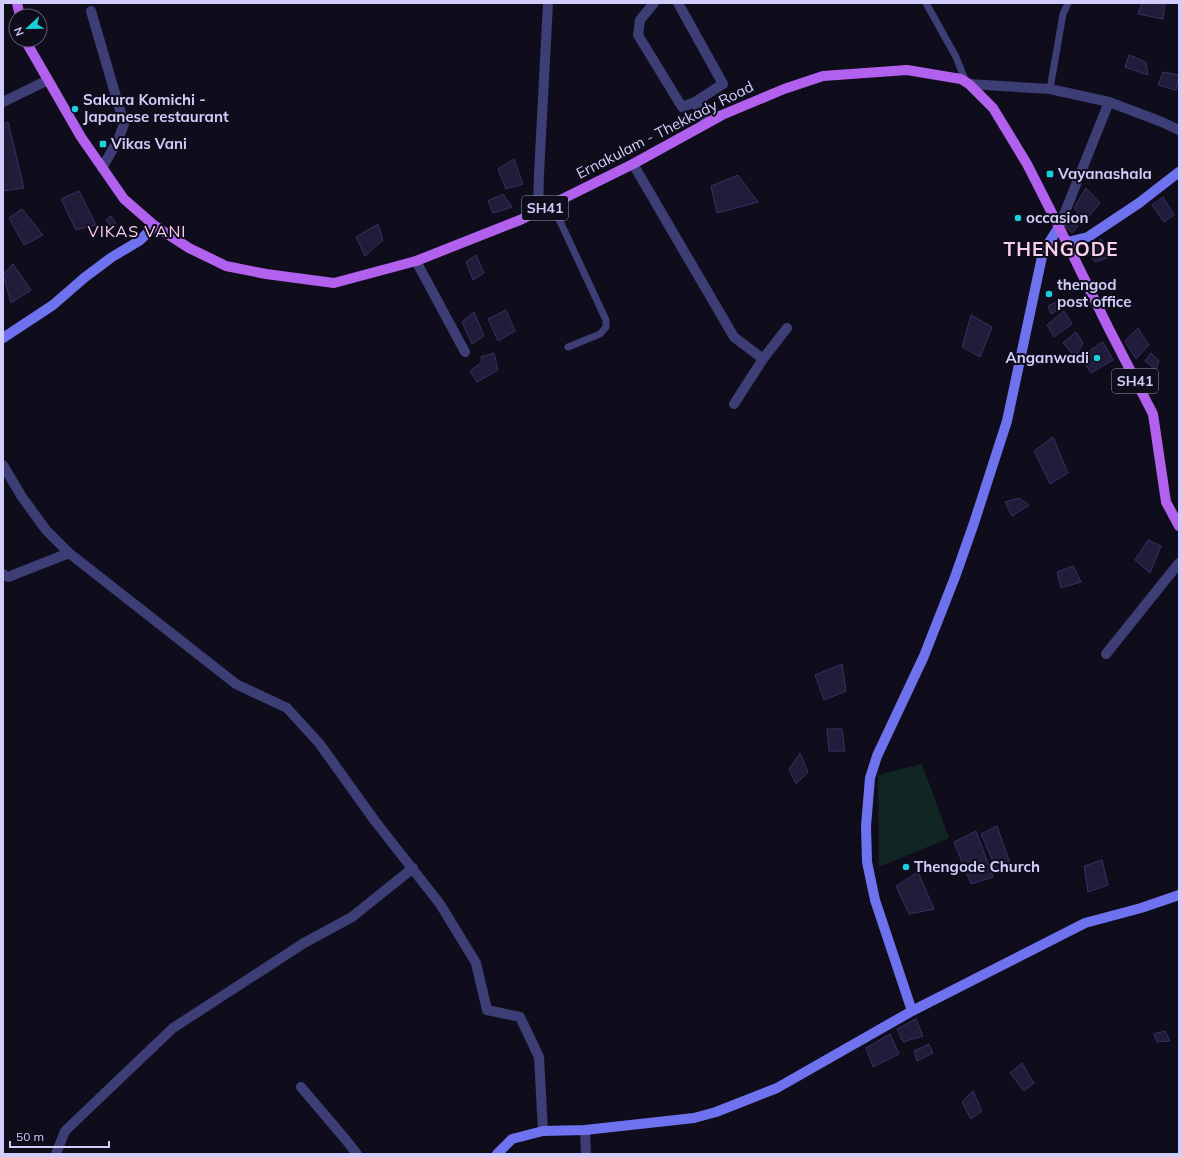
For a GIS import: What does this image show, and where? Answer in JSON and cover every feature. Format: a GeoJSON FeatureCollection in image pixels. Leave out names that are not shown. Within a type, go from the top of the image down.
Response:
{"type":"FeatureCollection","features":[{"type":"Feature","properties":{"kind":"main road","name":"Ernakulam - Thekkady Road"},"geometry":{"type":"LineString","coordinates":[[30,48],[80,137],[124,199],[155,226],[189,248],[226,266],[266,274],[334,283],[416,261],[520,220],[633,164],[722,115],[784,88],[823,76],[907,70],[961,79],[968,83]]}},
{"type":"Feature","properties":{"kind":"main road","name":"SH41"},"geometry":{"type":"LineString","coordinates":[[968,83],[993,108],[1027,164],[1153,414],[1166,502],[1179,526]]}},
{"type":"Feature","properties":{"kind":"street"},"geometry":{"type":"LineString","coordinates":[[538,211],[548,3]]}},
{"type":"Feature","properties":{"kind":"street"},"geometry":{"type":"LineString","coordinates":[[654,3],[640,20],[638,35],[682,107],[694,102],[723,84],[678,3]]}},
{"type":"Feature","properties":{"kind":"street"},"geometry":{"type":"LineString","coordinates":[[91,11],[124,124],[118,140],[102,168]]}},
{"type":"Feature","properties":{"kind":"street"},"geometry":{"type":"LineString","coordinates":[[3,102],[48,80]]}},
{"type":"Feature","properties":{"kind":"street"},"geometry":{"type":"LineString","coordinates":[[968,83],[1050,89],[1109,102],[1179,130]]}},
{"type":"Feature","properties":{"kind":"street"},"geometry":{"type":"LineString","coordinates":[[694,102],[707,123]]}},
{"type":"Feature","properties":{"kind":"street"},"geometry":{"type":"LineString","coordinates":[[912,1011],[875,900],[867,862],[866,826],[870,778],[877,756],[924,656],[955,577],[1007,421],[1043,252],[1059,227],[1109,102]]}},
{"type":"Feature","properties":{"kind":"street"},"geometry":{"type":"LineString","coordinates":[[633,164],[734,337],[763,359]]}},
{"type":"Feature","properties":{"kind":"street"},"geometry":{"type":"LineString","coordinates":[[1067,242],[1088,237],[1139,203],[1179,172]]}},
{"type":"Feature","properties":{"kind":"street"},"geometry":{"type":"LineString","coordinates":[[3,338],[53,306],[84,278],[112,257],[139,241],[155,226]]}},
{"type":"Feature","properties":{"kind":"street"},"geometry":{"type":"LineString","coordinates":[[416,261],[465,352]]}},
{"type":"Feature","properties":{"kind":"street"},"geometry":{"type":"LineString","coordinates":[[734,404],[763,359],[787,328]]}},
{"type":"Feature","properties":{"kind":"street"},"geometry":{"type":"LineString","coordinates":[[3,465],[22,497],[46,530],[68,553],[236,684],[287,708],[318,743],[375,821],[440,904],[476,963],[487,1010],[520,1017],[539,1057],[543,1131]]}},
{"type":"Feature","properties":{"kind":"street"},"geometry":{"type":"LineString","coordinates":[[3,574],[8,577],[68,553]]}},
{"type":"Feature","properties":{"kind":"street"},"geometry":{"type":"LineString","coordinates":[[1106,654],[1179,563]]}},
{"type":"Feature","properties":{"kind":"street"},"geometry":{"type":"LineString","coordinates":[[56,1154],[65,1131],[173,1028],[304,944],[352,917],[413,868]]}},
{"type":"Feature","properties":{"kind":"street"},"geometry":{"type":"LineString","coordinates":[[497,1154],[512,1139],[543,1131],[585,1130],[694,1118],[716,1112],[777,1088],[912,1011],[1085,923],[1140,908],[1179,895]]}},
{"type":"Feature","properties":{"kind":"street"},"geometry":{"type":"LineString","coordinates":[[301,1087],[356,1154]]}},
{"type":"Feature","properties":{"kind":"street"},"geometry":{"type":"LineString","coordinates":[[585,1130],[586,1154]]}},
{"type":"Feature","properties":{"kind":"lane"},"geometry":{"type":"LineString","coordinates":[[926,3],[956,56],[968,83]]}},
{"type":"Feature","properties":{"kind":"lane"},"geometry":{"type":"LineString","coordinates":[[1050,89],[1063,14],[1068,3]]}},
{"type":"Feature","properties":{"kind":"lane"},"geometry":{"type":"LineString","coordinates":[[552,204],[606,320],[606,327],[600,334],[568,347]]}},
{"type":"Feature","properties":{"kind":"green space"},"geometry":{"type":"Polygon","coordinates":[[[922,764],[949,838],[879,867],[878,775],[922,764]]]}},
{"type":"Feature","properties":{"kind":"building"},"geometry":{"type":"Polygon","coordinates":[[[1142,3],[1159,3],[1165,5],[1163,19],[1138,14],[1142,3]]]}},
{"type":"Feature","properties":{"kind":"building"},"geometry":{"type":"Polygon","coordinates":[[[1129,55],[1146,62],[1148,75],[1125,67],[1129,55]]]}},
{"type":"Feature","properties":{"kind":"building"},"geometry":{"type":"Polygon","coordinates":[[[1163,72],[1179,75],[1176,90],[1158,85],[1163,72]]]}},
{"type":"Feature","properties":{"kind":"building"},"geometry":{"type":"Polygon","coordinates":[[[8,122],[24,188],[3,191],[3,125],[8,122]]]}},
{"type":"Feature","properties":{"kind":"building"},"geometry":{"type":"Polygon","coordinates":[[[514,159],[523,184],[506,189],[498,169],[514,159]]]}},
{"type":"Feature","properties":{"kind":"building"},"geometry":{"type":"Polygon","coordinates":[[[738,175],[758,202],[717,213],[711,186],[738,175]]]}},
{"type":"Feature","properties":{"kind":"building"},"geometry":{"type":"Polygon","coordinates":[[[1086,188],[1100,203],[1085,221],[1074,208],[1086,188]]]}},
{"type":"Feature","properties":{"kind":"building"},"geometry":{"type":"Polygon","coordinates":[[[79,191],[96,225],[76,230],[61,199],[79,191]]]}},
{"type":"Feature","properties":{"kind":"building"},"geometry":{"type":"Polygon","coordinates":[[[503,194],[512,207],[493,213],[488,201],[503,194]]]}},
{"type":"Feature","properties":{"kind":"building"},"geometry":{"type":"Polygon","coordinates":[[[1163,197],[1174,215],[1164,222],[1152,205],[1163,197]]]}},
{"type":"Feature","properties":{"kind":"building"},"geometry":{"type":"Polygon","coordinates":[[[22,209],[43,235],[24,245],[9,218],[22,209]]]}},
{"type":"Feature","properties":{"kind":"building"},"geometry":{"type":"Polygon","coordinates":[[[111,216],[116,223],[111,226],[106,220],[111,216]]]}},
{"type":"Feature","properties":{"kind":"building"},"geometry":{"type":"Polygon","coordinates":[[[1071,220],[1078,226],[1072,233],[1065,226],[1071,220]]]}},
{"type":"Feature","properties":{"kind":"building"},"geometry":{"type":"Polygon","coordinates":[[[378,224],[383,240],[365,256],[356,237],[378,224]]]}},
{"type":"Feature","properties":{"kind":"building"},"geometry":{"type":"Polygon","coordinates":[[[1101,239],[1113,256],[1095,262],[1086,249],[1101,239]]]}},
{"type":"Feature","properties":{"kind":"building"},"geometry":{"type":"Polygon","coordinates":[[[476,255],[484,273],[473,280],[466,262],[476,255]]]}},
{"type":"Feature","properties":{"kind":"building"},"geometry":{"type":"Polygon","coordinates":[[[13,264],[31,290],[11,303],[3,274],[13,264]]]}},
{"type":"Feature","properties":{"kind":"building"},"geometry":{"type":"Polygon","coordinates":[[[1061,300],[1066,305],[1051,314],[1048,306],[1061,300]]]}},
{"type":"Feature","properties":{"kind":"building"},"geometry":{"type":"Polygon","coordinates":[[[506,310],[515,331],[498,341],[488,319],[506,310]]]}},
{"type":"Feature","properties":{"kind":"building"},"geometry":{"type":"Polygon","coordinates":[[[1064,311],[1072,324],[1054,337],[1047,325],[1064,311]]]}},
{"type":"Feature","properties":{"kind":"building"},"geometry":{"type":"Polygon","coordinates":[[[474,312],[484,336],[472,344],[462,322],[474,312]]]}},
{"type":"Feature","properties":{"kind":"building"},"geometry":{"type":"Polygon","coordinates":[[[971,315],[992,327],[980,357],[962,347],[971,315]]]}},
{"type":"Feature","properties":{"kind":"building"},"geometry":{"type":"Polygon","coordinates":[[[1138,328],[1149,345],[1136,359],[1125,341],[1138,328]]]}},
{"type":"Feature","properties":{"kind":"building"},"geometry":{"type":"Polygon","coordinates":[[[1076,332],[1083,343],[1075,357],[1063,343],[1076,332]]]}},
{"type":"Feature","properties":{"kind":"building","name":"Anganwadi"},"geometry":{"type":"Polygon","coordinates":[[[1103,342],[1113,360],[1091,373],[1081,356],[1103,342]]]}},
{"type":"Feature","properties":{"kind":"building"},"geometry":{"type":"Polygon","coordinates":[[[494,353],[498,370],[477,382],[470,371],[482,362],[481,357],[494,353]]]}},
{"type":"Feature","properties":{"kind":"building"},"geometry":{"type":"Polygon","coordinates":[[[1151,353],[1159,361],[1156,370],[1145,361],[1151,353]]]}},
{"type":"Feature","properties":{"kind":"building"},"geometry":{"type":"Polygon","coordinates":[[[1053,437],[1068,473],[1050,484],[1034,451],[1053,437]]]}},
{"type":"Feature","properties":{"kind":"building"},"geometry":{"type":"Polygon","coordinates":[[[1019,498],[1029,505],[1012,516],[1005,502],[1019,498]]]}},
{"type":"Feature","properties":{"kind":"building"},"geometry":{"type":"Polygon","coordinates":[[[1148,540],[1161,546],[1150,573],[1135,560],[1148,540]]]}},
{"type":"Feature","properties":{"kind":"building"},"geometry":{"type":"Polygon","coordinates":[[[1073,566],[1081,582],[1061,588],[1057,572],[1073,566]]]}},
{"type":"Feature","properties":{"kind":"building"},"geometry":{"type":"Polygon","coordinates":[[[842,664],[846,691],[824,700],[815,675],[842,664]]]}},
{"type":"Feature","properties":{"kind":"building"},"geometry":{"type":"Polygon","coordinates":[[[827,729],[842,729],[845,751],[829,751],[827,729]]]}},
{"type":"Feature","properties":{"kind":"building"},"geometry":{"type":"Polygon","coordinates":[[[800,753],[808,772],[796,784],[789,769],[800,753]]]}},
{"type":"Feature","properties":{"kind":"building"},"geometry":{"type":"Polygon","coordinates":[[[997,826],[1011,866],[998,873],[981,834],[997,826]]]}},
{"type":"Feature","properties":{"kind":"building"},"geometry":{"type":"Polygon","coordinates":[[[976,831],[993,877],[971,884],[954,842],[976,831]]]}},
{"type":"Feature","properties":{"kind":"building"},"geometry":{"type":"Polygon","coordinates":[[[1102,860],[1108,885],[1088,892],[1084,866],[1102,860]]]}},
{"type":"Feature","properties":{"kind":"building"},"geometry":{"type":"Polygon","coordinates":[[[918,872],[934,909],[909,914],[896,886],[918,872]]]}},
{"type":"Feature","properties":{"kind":"building"},"geometry":{"type":"Polygon","coordinates":[[[916,1019],[923,1036],[903,1042],[897,1029],[916,1019]]]}},
{"type":"Feature","properties":{"kind":"building"},"geometry":{"type":"Polygon","coordinates":[[[1165,1031],[1170,1041],[1157,1042],[1154,1034],[1165,1031]]]}},
{"type":"Feature","properties":{"kind":"building"},"geometry":{"type":"Polygon","coordinates":[[[890,1034],[899,1054],[873,1067],[866,1048],[890,1034]]]}},
{"type":"Feature","properties":{"kind":"building"},"geometry":{"type":"Polygon","coordinates":[[[929,1044],[933,1053],[917,1061],[914,1051],[929,1044]]]}},
{"type":"Feature","properties":{"kind":"building"},"geometry":{"type":"Polygon","coordinates":[[[1022,1063],[1034,1083],[1024,1091],[1010,1073],[1022,1063]]]}},
{"type":"Feature","properties":{"kind":"building"},"geometry":{"type":"Polygon","coordinates":[[[973,1091],[982,1111],[971,1119],[962,1102],[973,1091]]]}},
{"type":"Feature","properties":{"kind":"place","name":"Sakura Komichi - Japanese restaurant"},"geometry":{"type":"Point","coordinates":[75,109]}},
{"type":"Feature","properties":{"kind":"place","name":"Vikas Vani"},"geometry":{"type":"Point","coordinates":[103,144]}},
{"type":"Feature","properties":{"kind":"place","name":"Vayanashala"},"geometry":{"type":"Point","coordinates":[1050,174]}},
{"type":"Feature","properties":{"kind":"place","name":"occasion"},"geometry":{"type":"Point","coordinates":[1018,218]}},
{"type":"Feature","properties":{"kind":"place","name":"thengod post office"},"geometry":{"type":"Point","coordinates":[1049,294]}},
{"type":"Feature","properties":{"kind":"place","name":"Anganwadi"},"geometry":{"type":"Point","coordinates":[1097,358]}},
{"type":"Feature","properties":{"kind":"place","name":"Thengode Church"},"geometry":{"type":"Point","coordinates":[906,867]}},
{"type":"Feature","properties":{"kind":"district","name":"VIKAS VANI"},"geometry":{"type":"Point","coordinates":[137,231]}},
{"type":"Feature","properties":{"kind":"district","name":"THENGODE"},"geometry":{"type":"Point","coordinates":[1061,249]}}]}
